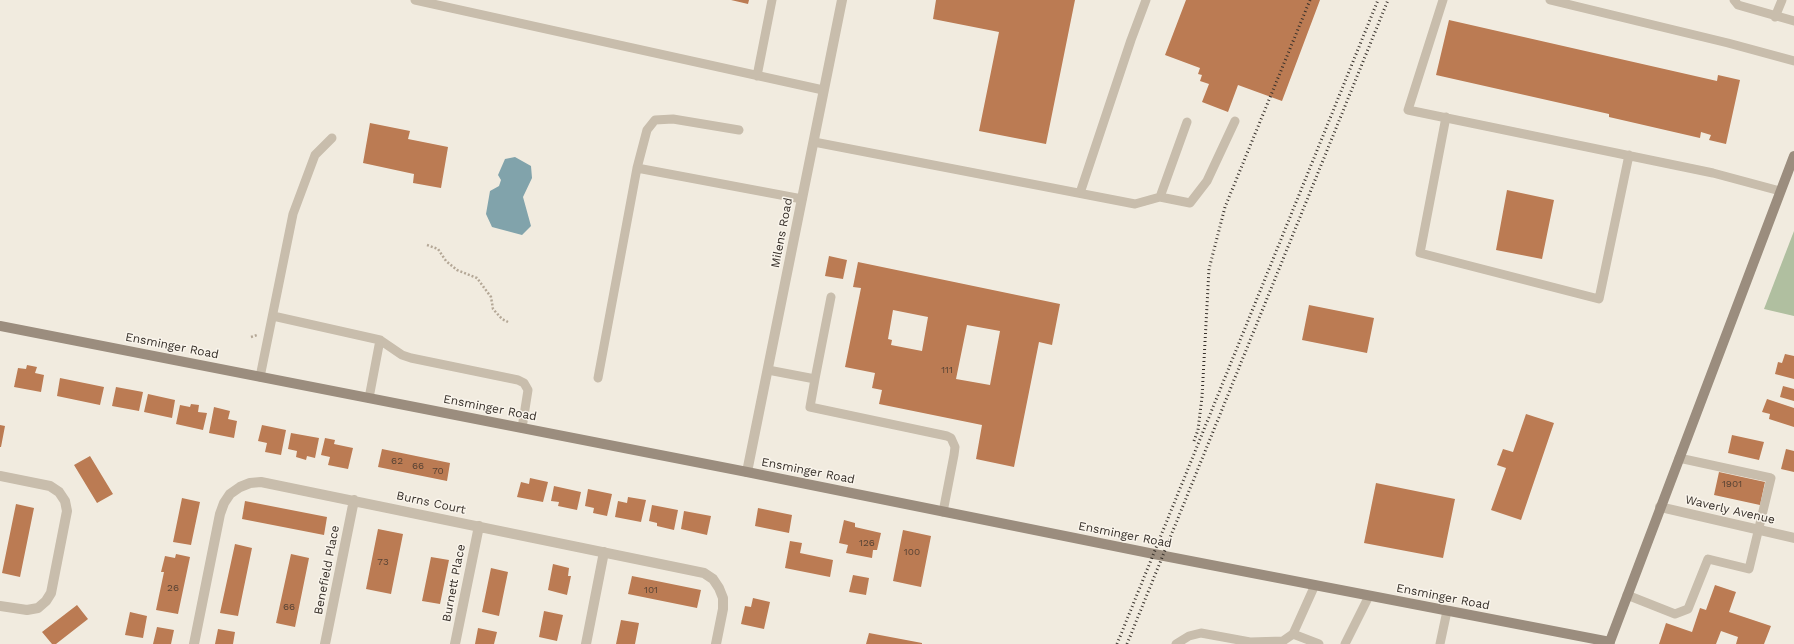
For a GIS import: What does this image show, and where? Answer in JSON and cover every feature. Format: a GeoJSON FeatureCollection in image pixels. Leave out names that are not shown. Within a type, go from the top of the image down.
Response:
{"type":"FeatureCollection","features":[{"type":"Feature","properties":{"kind":"street","name":"Milens Road"},"geometry":{"type":"LineString","coordinates":[[747,472],[842,0]]}},
{"type":"Feature","properties":{"kind":"street"},"geometry":{"type":"LineString","coordinates":[[1610,643],[1678,458],[1794,156]]}},
{"type":"Feature","properties":{"kind":"street","name":"Ensminger Road"},"geometry":{"type":"LineString","coordinates":[[0,326],[1610,643]]}},
{"type":"Feature","properties":{"kind":"street"},"geometry":{"type":"LineString","coordinates":[[0,476],[50,486],[59,492],[65,502],[67,511],[52,593],[38,608],[27,610],[0,606]]}},
{"type":"Feature","properties":{"kind":"street","name":"Burns Court"},"geometry":{"type":"LineString","coordinates":[[194,644],[220,514],[224,503],[230,494],[240,486],[261,482],[704,573],[713,579],[723,598],[723,609],[716,644]]}},
{"type":"Feature","properties":{"kind":"street","name":"Benefield Place"},"geometry":{"type":"LineString","coordinates":[[325,644],[354,500]]}},
{"type":"Feature","properties":{"kind":"street","name":"Waverly Avenue"},"geometry":{"type":"LineString","coordinates":[[1660,507],[1794,538]]}},
{"type":"Feature","properties":{"kind":"street","name":"Burnett Place"},"geometry":{"type":"LineString","coordinates":[[455,644],[478,526]]}},
{"type":"Feature","properties":{"kind":"street"},"geometry":{"type":"LineString","coordinates":[[586,644],[604,552]]}},
{"type":"Feature","properties":{"kind":"lane"},"geometry":{"type":"LineString","coordinates":[[415,0],[823,90]]}},
{"type":"Feature","properties":{"kind":"lane"},"geometry":{"type":"LineString","coordinates":[[757,76],[772,0]]}},
{"type":"Feature","properties":{"kind":"lane"},"geometry":{"type":"LineString","coordinates":[[1080,193],[1131,40],[1146,0]]}},
{"type":"Feature","properties":{"kind":"lane"},"geometry":{"type":"LineString","coordinates":[[1443,0],[1408,110],[1713,173],[1780,191]]}},
{"type":"Feature","properties":{"kind":"lane"},"geometry":{"type":"LineString","coordinates":[[1550,0],[1728,42],[1794,61]]}},
{"type":"Feature","properties":{"kind":"lane"},"geometry":{"type":"LineString","coordinates":[[1734,0],[1738,5],[1775,17],[1794,21]]}},
{"type":"Feature","properties":{"kind":"lane"},"geometry":{"type":"LineString","coordinates":[[1775,17],[1782,0]]}},
{"type":"Feature","properties":{"kind":"lane"},"geometry":{"type":"LineString","coordinates":[[1446,117],[1420,253],[1600,299],[1629,155]]}},
{"type":"Feature","properties":{"kind":"lane"},"geometry":{"type":"LineString","coordinates":[[598,378],[637,168],[647,130],[655,120],[673,119],[739,130]]}},
{"type":"Feature","properties":{"kind":"lane"},"geometry":{"type":"LineString","coordinates":[[814,142],[1135,204],[1160,197],[1190,203],[1207,182],[1235,121]]}},
{"type":"Feature","properties":{"kind":"lane"},"geometry":{"type":"LineString","coordinates":[[1160,197],[1187,122]]}},
{"type":"Feature","properties":{"kind":"lane"},"geometry":{"type":"LineString","coordinates":[[260,377],[293,214],[315,155],[332,138]]}},
{"type":"Feature","properties":{"kind":"lane"},"geometry":{"type":"LineString","coordinates":[[637,168],[802,198]]}},
{"type":"Feature","properties":{"kind":"lane"},"geometry":{"type":"LineString","coordinates":[[831,297],[810,407],[951,438],[954,447],[954,455],[943,512]]}},
{"type":"Feature","properties":{"kind":"lane"},"geometry":{"type":"LineString","coordinates":[[273,316],[380,340],[402,355],[411,358],[518,380],[524,383],[528,390],[522,428]]}},
{"type":"Feature","properties":{"kind":"lane"},"geometry":{"type":"LineString","coordinates":[[369,398],[380,340]]}},
{"type":"Feature","properties":{"kind":"lane"},"geometry":{"type":"LineString","coordinates":[[768,370],[815,379]]}},
{"type":"Feature","properties":{"kind":"lane"},"geometry":{"type":"LineString","coordinates":[[1627,595],[1675,614],[1688,609],[1708,559],[1749,569],[1771,478],[1678,458]]}},
{"type":"Feature","properties":{"kind":"lane"},"geometry":{"type":"LineString","coordinates":[[1176,644],[1189,636],[1201,633],[1250,642],[1283,641],[1293,634],[1314,585]]}},
{"type":"Feature","properties":{"kind":"lane"},"geometry":{"type":"LineString","coordinates":[[1345,644],[1369,596]]}},
{"type":"Feature","properties":{"kind":"lane"},"geometry":{"type":"LineString","coordinates":[[1440,644],[1447,611]]}},
{"type":"Feature","properties":{"kind":"lane"},"geometry":{"type":"LineString","coordinates":[[1293,634],[1319,644]]}},
{"type":"Feature","properties":{"kind":"path"},"geometry":{"type":"LineString","coordinates":[[427,245],[438,249],[446,261],[457,270],[477,278],[491,296],[493,309],[502,319],[508,322]]}},
{"type":"Feature","properties":{"kind":"green space"},"geometry":{"type":"Polygon","coordinates":[[[1794,231],[1794,316],[1764,309],[1794,231]]]}},
{"type":"Feature","properties":{"kind":"water"},"geometry":{"type":"Polygon","coordinates":[[[515,157],[531,166],[532,178],[523,197],[531,226],[522,235],[492,227],[486,214],[490,191],[499,186],[501,180],[498,175],[505,159],[515,157]]]}},
{"type":"Feature","properties":{"kind":"building"},"geometry":{"type":"Polygon","coordinates":[[[731,0],[749,0],[748,4],[731,0]]]}},
{"type":"Feature","properties":{"kind":"building"},"geometry":{"type":"Polygon","coordinates":[[[936,0],[1075,0],[1046,144],[979,131],[999,32],[933,19],[936,0]]]}},
{"type":"Feature","properties":{"kind":"building"},"geometry":{"type":"Polygon","coordinates":[[[1186,0],[1320,0],[1282,101],[1238,85],[1228,112],[1202,102],[1209,84],[1200,81],[1202,75],[1198,74],[1200,68],[1165,55],[1186,0]]]}},
{"type":"Feature","properties":{"kind":"building"},"geometry":{"type":"Polygon","coordinates":[[[1449,20],[1717,81],[1718,75],[1740,80],[1726,144],[1709,140],[1711,135],[1701,132],[1700,138],[1609,117],[1609,114],[1436,75],[1449,20]]]}},
{"type":"Feature","properties":{"kind":"building"},"geometry":{"type":"Polygon","coordinates":[[[370,123],[410,131],[408,139],[448,147],[441,188],[413,183],[414,174],[363,163],[370,123]]]}},
{"type":"Feature","properties":{"kind":"building"},"geometry":{"type":"Polygon","coordinates":[[[1507,190],[1554,200],[1542,259],[1496,250],[1507,190]]]}},
{"type":"Feature","properties":{"kind":"building"},"geometry":{"type":"Polygon","coordinates":[[[829,256],[847,260],[843,279],[825,276],[829,256]]]}},
{"type":"Feature","properties":{"kind":"building"},"geometry":{"type":"Polygon","coordinates":[[[858,262],[1060,304],[1052,345],[1039,342],[1014,467],[976,459],[982,425],[879,404],[882,390],[872,388],[875,373],[845,367],[861,288],[853,287],[858,262]],[[893,310],[888,339],[892,340],[891,345],[922,351],[928,317],[893,310]],[[967,325],[956,379],[990,385],[1000,331],[967,325]]]}},
{"type":"Feature","properties":{"kind":"building"},"geometry":{"type":"Polygon","coordinates":[[[1309,305],[1374,318],[1367,353],[1302,340],[1309,305]]]}},
{"type":"Feature","properties":{"kind":"building"},"geometry":{"type":"Polygon","coordinates":[[[1785,354],[1794,356],[1794,379],[1775,374],[1778,362],[1782,363],[1785,354]]]}},
{"type":"Feature","properties":{"kind":"building"},"geometry":{"type":"Polygon","coordinates":[[[27,365],[37,367],[35,373],[44,375],[41,392],[14,387],[18,368],[26,369],[27,365]]]}},
{"type":"Feature","properties":{"kind":"building"},"geometry":{"type":"Polygon","coordinates":[[[60,378],[104,387],[100,405],[57,396],[60,378]]]}},
{"type":"Feature","properties":{"kind":"building"},"geometry":{"type":"Polygon","coordinates":[[[1783,386],[1794,389],[1794,401],[1780,397],[1783,386]]]}},
{"type":"Feature","properties":{"kind":"building"},"geometry":{"type":"Polygon","coordinates":[[[116,387],[143,392],[139,411],[112,406],[116,387]]]}},
{"type":"Feature","properties":{"kind":"building"},"geometry":{"type":"Polygon","coordinates":[[[148,394],[175,400],[172,418],[144,412],[148,394]]]}},
{"type":"Feature","properties":{"kind":"building"},"geometry":{"type":"Polygon","coordinates":[[[1767,399],[1794,408],[1794,427],[1769,419],[1770,414],[1762,412],[1767,399]]]}},
{"type":"Feature","properties":{"kind":"building"},"geometry":{"type":"Polygon","coordinates":[[[191,404],[199,405],[198,412],[207,413],[203,430],[176,424],[180,405],[190,407],[191,404]]]}},
{"type":"Feature","properties":{"kind":"building"},"geometry":{"type":"Polygon","coordinates":[[[214,407],[230,411],[228,419],[237,421],[234,438],[209,433],[214,407]]]}},
{"type":"Feature","properties":{"kind":"building"},"geometry":{"type":"Polygon","coordinates":[[[1526,414],[1554,423],[1521,520],[1491,510],[1506,468],[1497,465],[1503,449],[1513,452],[1526,414]]]}},
{"type":"Feature","properties":{"kind":"building"},"geometry":{"type":"Polygon","coordinates":[[[0,425],[5,426],[1,447],[0,447],[0,425]]]}},
{"type":"Feature","properties":{"kind":"building"},"geometry":{"type":"Polygon","coordinates":[[[262,425],[286,430],[281,455],[265,452],[267,443],[258,441],[262,425]]]}},
{"type":"Feature","properties":{"kind":"building"},"geometry":{"type":"Polygon","coordinates":[[[291,433],[319,438],[315,458],[307,456],[306,460],[296,457],[297,451],[288,449],[291,433]]]}},
{"type":"Feature","properties":{"kind":"building"},"geometry":{"type":"Polygon","coordinates":[[[1732,435],[1764,442],[1759,460],[1728,453],[1732,435]]]}},
{"type":"Feature","properties":{"kind":"building"},"geometry":{"type":"Polygon","coordinates":[[[325,438],[335,440],[334,444],[353,448],[348,469],[328,465],[330,457],[321,455],[325,438]]]}},
{"type":"Feature","properties":{"kind":"building"},"geometry":{"type":"Polygon","coordinates":[[[382,449],[450,463],[447,481],[378,467],[382,449]]]}},
{"type":"Feature","properties":{"kind":"building"},"geometry":{"type":"Polygon","coordinates":[[[1786,449],[1794,451],[1794,472],[1781,469],[1786,449]]]}},
{"type":"Feature","properties":{"kind":"building"},"geometry":{"type":"Polygon","coordinates":[[[90,456],[113,494],[97,503],[74,465],[90,456]]]}},
{"type":"Feature","properties":{"kind":"building"},"geometry":{"type":"Polygon","coordinates":[[[1719,472],[1765,482],[1760,505],[1714,495],[1719,472]]]}},
{"type":"Feature","properties":{"kind":"building"},"geometry":{"type":"Polygon","coordinates":[[[530,478],[548,482],[543,502],[517,497],[521,482],[529,484],[530,478]]]}},
{"type":"Feature","properties":{"kind":"building"},"geometry":{"type":"Polygon","coordinates":[[[1376,483],[1455,499],[1443,558],[1364,543],[1376,483]]]}},
{"type":"Feature","properties":{"kind":"building"},"geometry":{"type":"Polygon","coordinates":[[[554,486],[581,492],[577,510],[558,506],[559,502],[551,501],[554,486]]]}},
{"type":"Feature","properties":{"kind":"building"},"geometry":{"type":"Polygon","coordinates":[[[588,489],[612,494],[607,516],[593,513],[594,508],[585,506],[588,489]]]}},
{"type":"Feature","properties":{"kind":"building"},"geometry":{"type":"Polygon","coordinates":[[[628,497],[646,500],[641,522],[615,517],[618,501],[627,503],[628,497]]]}},
{"type":"Feature","properties":{"kind":"building"},"geometry":{"type":"Polygon","coordinates":[[[182,498],[200,502],[191,545],[173,542],[182,498]]]}},
{"type":"Feature","properties":{"kind":"building"},"geometry":{"type":"Polygon","coordinates":[[[245,501],[327,517],[324,535],[242,519],[245,501]]]}},
{"type":"Feature","properties":{"kind":"building"},"geometry":{"type":"Polygon","coordinates":[[[16,504],[34,508],[20,577],[2,573],[16,504]]]}},
{"type":"Feature","properties":{"kind":"building"},"geometry":{"type":"Polygon","coordinates":[[[652,505],[678,510],[674,530],[657,526],[657,523],[649,521],[652,505]]]}},
{"type":"Feature","properties":{"kind":"building"},"geometry":{"type":"Polygon","coordinates":[[[758,508],[792,515],[789,533],[755,526],[758,508]]]}},
{"type":"Feature","properties":{"kind":"building"},"geometry":{"type":"Polygon","coordinates":[[[684,511],[711,516],[707,535],[681,529],[684,511]]]}},
{"type":"Feature","properties":{"kind":"building"},"geometry":{"type":"Polygon","coordinates":[[[844,520],[855,523],[855,527],[881,533],[877,550],[873,550],[872,558],[846,553],[848,545],[839,543],[844,520]]]}},
{"type":"Feature","properties":{"kind":"building"},"geometry":{"type":"Polygon","coordinates":[[[378,529],[403,534],[391,594],[366,589],[378,529]]]}},
{"type":"Feature","properties":{"kind":"building"},"geometry":{"type":"Polygon","coordinates":[[[903,530],[931,536],[921,587],[893,581],[903,530]]]}},
{"type":"Feature","properties":{"kind":"building"},"geometry":{"type":"Polygon","coordinates":[[[790,541],[802,543],[800,553],[833,560],[830,577],[785,568],[790,541]]]}},
{"type":"Feature","properties":{"kind":"building"},"geometry":{"type":"Polygon","coordinates":[[[235,544],[252,548],[238,616],[220,613],[235,544]]]}},
{"type":"Feature","properties":{"kind":"building"},"geometry":{"type":"Polygon","coordinates":[[[176,554],[190,557],[178,614],[156,610],[164,572],[161,572],[165,556],[175,558],[176,554]]]}},
{"type":"Feature","properties":{"kind":"building"},"geometry":{"type":"Polygon","coordinates":[[[291,554],[309,558],[295,627],[276,623],[291,554]]]}},
{"type":"Feature","properties":{"kind":"building"},"geometry":{"type":"Polygon","coordinates":[[[431,557],[449,560],[440,604],[422,601],[431,557]]]}},
{"type":"Feature","properties":{"kind":"building"},"geometry":{"type":"Polygon","coordinates":[[[553,564],[569,568],[568,576],[571,576],[567,595],[548,590],[553,564]]]}},
{"type":"Feature","properties":{"kind":"building"},"geometry":{"type":"Polygon","coordinates":[[[491,568],[508,572],[499,616],[482,612],[491,568]]]}},
{"type":"Feature","properties":{"kind":"building"},"geometry":{"type":"Polygon","coordinates":[[[853,575],[869,578],[866,595],[849,592],[853,575]]]}},
{"type":"Feature","properties":{"kind":"building"},"geometry":{"type":"Polygon","coordinates":[[[632,576],[701,590],[697,608],[628,594],[632,576]]]}},
{"type":"Feature","properties":{"kind":"building"},"geometry":{"type":"Polygon","coordinates":[[[1715,585],[1736,592],[1729,612],[1771,626],[1764,644],[1736,644],[1738,637],[1721,631],[1716,644],[1659,644],[1666,623],[1692,632],[1700,608],[1706,610],[1715,585]]]}},
{"type":"Feature","properties":{"kind":"building"},"geometry":{"type":"Polygon","coordinates":[[[753,598],[770,602],[764,629],[741,624],[745,606],[751,607],[753,598]]]}},
{"type":"Feature","properties":{"kind":"building"},"geometry":{"type":"Polygon","coordinates":[[[77,605],[88,619],[56,644],[52,644],[42,632],[77,605]]]}},
{"type":"Feature","properties":{"kind":"building"},"geometry":{"type":"Polygon","coordinates":[[[544,611],[563,615],[557,641],[539,637],[544,611]]]}},
{"type":"Feature","properties":{"kind":"building"},"geometry":{"type":"Polygon","coordinates":[[[130,612],[147,616],[143,638],[125,635],[130,612]]]}},
{"type":"Feature","properties":{"kind":"building"},"geometry":{"type":"Polygon","coordinates":[[[621,620],[639,623],[635,644],[616,644],[621,620]]]}},
{"type":"Feature","properties":{"kind":"building"},"geometry":{"type":"Polygon","coordinates":[[[157,627],[174,630],[171,644],[153,644],[157,627]]]}},
{"type":"Feature","properties":{"kind":"building"},"geometry":{"type":"Polygon","coordinates":[[[478,628],[497,632],[494,644],[475,644],[478,628]]]}},
{"type":"Feature","properties":{"kind":"building"},"geometry":{"type":"Polygon","coordinates":[[[218,629],[235,632],[233,644],[215,644],[218,629]]]}},
{"type":"Feature","properties":{"kind":"building"},"geometry":{"type":"Polygon","coordinates":[[[869,633],[922,643],[922,644],[866,644],[869,633]]]}},
{"type":"Feature","properties":{"kind":"railway"},"geometry":{"type":"LineString","coordinates":[[1194,441],[1198,430],[1202,397],[1209,269],[1225,207],[1310,0]]}},
{"type":"Feature","properties":{"kind":"railway"},"geometry":{"type":"LineString","coordinates":[[1117,644],[1378,0]]}},
{"type":"Feature","properties":{"kind":"railway"},"geometry":{"type":"LineString","coordinates":[[1127,644],[1388,0]]}}]}
